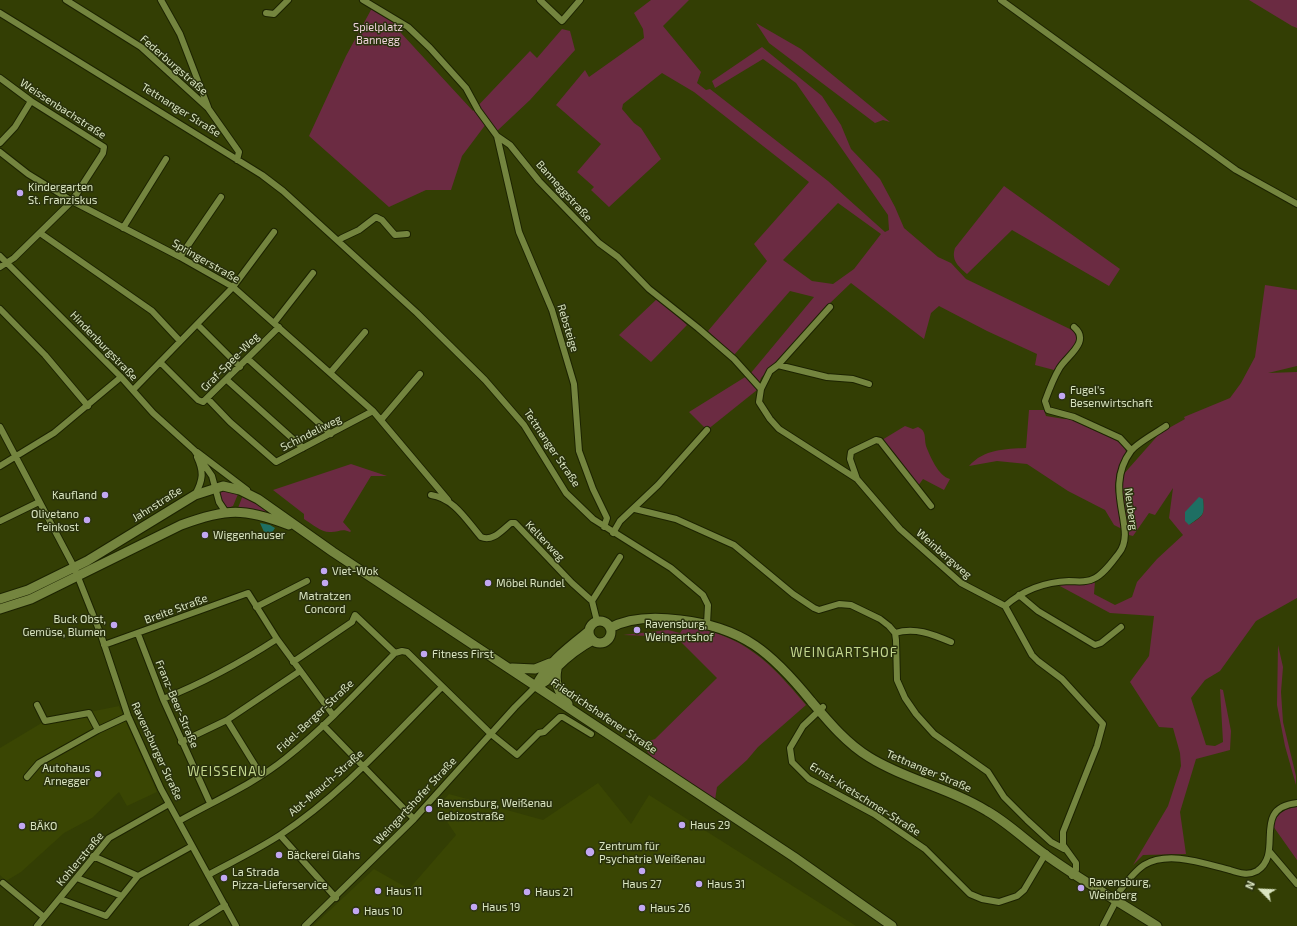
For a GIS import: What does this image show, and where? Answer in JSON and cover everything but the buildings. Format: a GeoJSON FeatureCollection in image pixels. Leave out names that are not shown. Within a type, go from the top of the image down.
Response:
{"type":"FeatureCollection","features":[{"type":"Feature","properties":{"kind":"main road","name":"Jahnstraße"},"geometry":{"type":"LineString","coordinates":[[0,599],[28,590],[74,567],[194,495],[215,487],[230,487],[258,499]]}},
{"type":"Feature","properties":{"kind":"main road","name":"Friedrichshafener Straße"},"geometry":{"type":"LineString","coordinates":[[258,499],[300,529],[794,856],[892,926]]}},
{"type":"Feature","properties":{"kind":"main road","name":"Friedrichshafener Straße"},"geometry":{"type":"LineString","coordinates":[[225,511],[246,512],[264,516],[300,529]]}},
{"type":"Feature","properties":{"kind":"main road"},"geometry":{"type":"LineString","coordinates":[[0,609],[24,602],[78,577],[181,525],[225,511]]}},
{"type":"Feature","properties":{"kind":"main road","name":"Tettnanger Straße"},"geometry":{"type":"LineString","coordinates":[[610,628],[627,622],[645,619],[671,619],[707,624],[737,634],[760,648],[784,668],[821,709],[842,736],[869,757],[900,773],[960,796],[989,812],[1046,853],[1072,875],[1157,926]]}},
{"type":"Feature","properties":{"kind":"main road"},"geometry":{"type":"LineString","coordinates":[[536,686],[542,675],[591,636],[592,624],[597,621],[606,623],[610,628],[610,636],[605,641],[599,642],[591,636]]}},
{"type":"Feature","properties":{"kind":"main road"},"geometry":{"type":"LineString","coordinates":[[510,667],[535,669],[555,665]]}},
{"type":"Feature","properties":{"kind":"main road"},"geometry":{"type":"LineString","coordinates":[[555,665],[557,687],[572,710]]}},
{"type":"Feature","properties":{"kind":"street","name":"Federburgstraße"},"geometry":{"type":"LineString","coordinates":[[66,0],[141,47],[208,108],[240,152],[237,160]]}},
{"type":"Feature","properties":{"kind":"street","name":"Federburgstraße"},"geometry":{"type":"LineString","coordinates":[[161,0],[180,34],[208,108]]}},
{"type":"Feature","properties":{"kind":"street"},"geometry":{"type":"LineString","coordinates":[[266,13],[274,14],[288,0]]}},
{"type":"Feature","properties":{"kind":"street","name":"Banneggstraße"},"geometry":{"type":"LineString","coordinates":[[363,0],[408,27],[430,48],[466,88],[478,110],[497,136],[510,145],[540,181],[599,243],[618,257],[649,289],[722,349],[760,389]]}},
{"type":"Feature","properties":{"kind":"street"},"geometry":{"type":"LineString","coordinates":[[540,0],[562,21],[580,0]]}},
{"type":"Feature","properties":{"kind":"street"},"geometry":{"type":"LineString","coordinates":[[1001,0],[1236,170],[1297,204]]}},
{"type":"Feature","properties":{"kind":"street","name":"Tettnanger Straße"},"geometry":{"type":"LineString","coordinates":[[0,13],[262,175],[283,191],[459,353],[501,397],[524,425],[566,493],[604,527],[671,568],[703,595],[708,605],[707,624]]}},
{"type":"Feature","properties":{"kind":"street","name":"Weissenbachstraße"},"geometry":{"type":"LineString","coordinates":[[0,78],[31,101],[104,147],[103,153],[72,201]]}},
{"type":"Feature","properties":{"kind":"street"},"geometry":{"type":"LineString","coordinates":[[0,143],[15,127],[31,101]]}},
{"type":"Feature","properties":{"kind":"street","name":"Rebsteige"},"geometry":{"type":"LineString","coordinates":[[497,136],[519,232],[552,310],[574,384],[579,451],[607,518],[604,527]]}},
{"type":"Feature","properties":{"kind":"street","name":"Springerstraße"},"geometry":{"type":"LineString","coordinates":[[0,152],[28,174],[72,201],[180,257],[233,287],[373,411],[410,457]]}},
{"type":"Feature","properties":{"kind":"street"},"geometry":{"type":"LineString","coordinates":[[123,228],[166,159]]}},
{"type":"Feature","properties":{"kind":"street"},"geometry":{"type":"LineString","coordinates":[[180,257],[221,197]]}},
{"type":"Feature","properties":{"kind":"street"},"geometry":{"type":"LineString","coordinates":[[0,267],[7,263],[40,233],[72,201]]}},
{"type":"Feature","properties":{"kind":"street"},"geometry":{"type":"LineString","coordinates":[[338,241],[360,230],[373,217],[376,216],[382,220],[395,235],[407,234]]}},
{"type":"Feature","properties":{"kind":"street"},"geometry":{"type":"LineString","coordinates":[[133,390],[233,287],[274,232]]}},
{"type":"Feature","properties":{"kind":"street"},"geometry":{"type":"LineString","coordinates":[[40,233],[152,311],[180,341]]}},
{"type":"Feature","properties":{"kind":"street","name":"Hindenburgstraße"},"geometry":{"type":"LineString","coordinates":[[0,256],[133,390],[153,413],[194,450],[212,476],[219,502],[225,511]]}},
{"type":"Feature","properties":{"kind":"street","name":"Graf-Spee-Weg"},"geometry":{"type":"LineString","coordinates":[[160,362],[198,400],[203,402],[208,399],[248,359],[277,325],[313,273]]}},
{"type":"Feature","properties":{"kind":"street"},"geometry":{"type":"LineString","coordinates":[[760,389],[770,371],[778,365],[830,307]]}},
{"type":"Feature","properties":{"kind":"street"},"geometry":{"type":"LineString","coordinates":[[0,309],[45,355],[88,406]]}},
{"type":"Feature","properties":{"kind":"street"},"geometry":{"type":"LineString","coordinates":[[197,324],[240,367]]}},
{"type":"Feature","properties":{"kind":"street"},"geometry":{"type":"LineString","coordinates":[[1074,327],[1078,333],[1078,348],[1060,366],[1055,375],[1045,401],[1048,410],[1074,417],[1120,438],[1131,450]]}},
{"type":"Feature","properties":{"kind":"street"},"geometry":{"type":"LineString","coordinates":[[330,373],[365,332]]}},
{"type":"Feature","properties":{"kind":"street"},"geometry":{"type":"LineString","coordinates":[[248,359],[331,434]]}},
{"type":"Feature","properties":{"kind":"street"},"geometry":{"type":"LineString","coordinates":[[778,365],[827,377],[853,379],[869,384]]}},
{"type":"Feature","properties":{"kind":"street"},"geometry":{"type":"LineString","coordinates":[[381,420],[420,374]]}},
{"type":"Feature","properties":{"kind":"street"},"geometry":{"type":"LineString","coordinates":[[0,466],[54,432],[121,378]]}},
{"type":"Feature","properties":{"kind":"street"},"geometry":{"type":"LineString","coordinates":[[227,380],[303,448]]}},
{"type":"Feature","properties":{"kind":"street","name":"Weinbergweg"},"geometry":{"type":"LineString","coordinates":[[760,389],[759,402],[780,429],[857,480],[900,529],[961,583],[1005,606]]}},
{"type":"Feature","properties":{"kind":"street","name":"Schindeliweg"},"geometry":{"type":"LineString","coordinates":[[208,399],[230,422],[276,462],[373,411]]}},
{"type":"Feature","properties":{"kind":"street","name":"Neuberg"},"geometry":{"type":"LineString","coordinates":[[1005,606],[1029,589],[1048,583],[1088,581],[1094,579],[1119,553],[1125,535],[1120,505],[1118,479],[1120,472],[1131,450],[1166,426]]}},
{"type":"Feature","properties":{"kind":"street"},"geometry":{"type":"LineString","coordinates":[[0,427],[78,577]]}},
{"type":"Feature","properties":{"kind":"street"},"geometry":{"type":"LineString","coordinates":[[613,533],[620,521],[635,509],[707,430]]}},
{"type":"Feature","properties":{"kind":"street","name":"Weinbergweg"},"geometry":{"type":"LineString","coordinates":[[857,480],[850,459],[852,452],[876,440],[880,441],[931,506]]}},
{"type":"Feature","properties":{"kind":"street","name":"Hindenburgstraße"},"geometry":{"type":"LineString","coordinates":[[194,450],[203,475],[201,484],[194,495]]}},
{"type":"Feature","properties":{"kind":"street","name":"Hindenburgstraße"},"geometry":{"type":"LineString","coordinates":[[194,450],[202,454],[258,499]]}},
{"type":"Feature","properties":{"kind":"street","name":"Kelterweg"},"geometry":{"type":"LineString","coordinates":[[410,457],[482,537],[487,540],[492,538],[511,523],[515,523],[572,583],[592,601]]}},
{"type":"Feature","properties":{"kind":"street","name":"Kelterweg"},"geometry":{"type":"LineString","coordinates":[[431,494],[441,496],[448,500]]}},
{"type":"Feature","properties":{"kind":"street"},"geometry":{"type":"LineString","coordinates":[[0,521],[39,502]]}},
{"type":"Feature","properties":{"kind":"street"},"geometry":{"type":"LineString","coordinates":[[635,509],[676,520],[734,545],[793,594],[814,608],[819,610],[839,604],[851,605],[880,619],[895,633],[897,680],[905,698],[916,714],[934,734],[988,772],[1004,797],[1051,842],[1067,851]]}},
{"type":"Feature","properties":{"kind":"street"},"geometry":{"type":"LineString","coordinates":[[597,621],[592,601],[620,557]]}},
{"type":"Feature","properties":{"kind":"street","name":"Ravensburger Straße"},"geometry":{"type":"LineString","coordinates":[[78,577],[104,645],[128,716],[169,804],[236,926]]}},
{"type":"Feature","properties":{"kind":"street"},"geometry":{"type":"LineString","coordinates":[[307,581],[256,607],[293,662],[333,715]]}},
{"type":"Feature","properties":{"kind":"street","name":"Breite Straße"},"geometry":{"type":"LineString","coordinates":[[104,645],[138,634],[248,593],[256,607]]}},
{"type":"Feature","properties":{"kind":"street"},"geometry":{"type":"LineString","coordinates":[[1019,595],[1038,612],[1095,645],[1101,643],[1121,627]]}},
{"type":"Feature","properties":{"kind":"street"},"geometry":{"type":"LineString","coordinates":[[1005,606],[1032,655],[1038,662],[1062,679],[1103,724],[1097,746],[1063,832],[1062,840],[1067,851],[1076,862],[1077,867],[1072,875]]}},
{"type":"Feature","properties":{"kind":"street"},"geometry":{"type":"LineString","coordinates":[[293,662],[352,622],[355,615],[396,653],[402,651],[407,652],[491,734],[517,755],[539,733],[544,732],[560,717],[564,717],[591,734]]}},
{"type":"Feature","properties":{"kind":"street"},"geometry":{"type":"LineString","coordinates":[[895,633],[912,630],[933,634],[951,642]]}},
{"type":"Feature","properties":{"kind":"street","name":"Franz-Beer-Straße"},"geometry":{"type":"LineString","coordinates":[[138,634],[181,742],[210,803]]}},
{"type":"Feature","properties":{"kind":"street"},"geometry":{"type":"LineString","coordinates":[[163,699],[200,684],[243,661],[277,639]]}},
{"type":"Feature","properties":{"kind":"street","name":"Fidel-Berger-Straße"},"geometry":{"type":"LineString","coordinates":[[179,821],[261,775],[285,758],[323,725],[396,653]]}},
{"type":"Feature","properties":{"kind":"street"},"geometry":{"type":"LineString","coordinates":[[181,742],[227,720],[300,671]]}},
{"type":"Feature","properties":{"kind":"street","name":"Weingartshofer Straße"},"geometry":{"type":"LineString","coordinates":[[305,926],[336,898],[414,819],[536,686]]}},
{"type":"Feature","properties":{"kind":"street","name":"Abt-Mauch-Straße"},"geometry":{"type":"LineString","coordinates":[[208,875],[280,835],[322,803],[362,767],[442,687]]}},
{"type":"Feature","properties":{"kind":"street"},"geometry":{"type":"LineString","coordinates":[[38,704],[45,721],[89,713],[98,730]]}},
{"type":"Feature","properties":{"kind":"street","name":"Ernst-Kretschmer-Straße"},"geometry":{"type":"LineString","coordinates":[[821,709],[803,726],[790,748],[792,762],[809,779],[874,814],[925,848],[970,894],[991,902],[999,902],[1017,896],[1024,890],[1046,853]]}},
{"type":"Feature","properties":{"kind":"street"},"geometry":{"type":"LineString","coordinates":[[27,777],[39,763],[98,730],[128,716]]}},
{"type":"Feature","properties":{"kind":"street"},"geometry":{"type":"LineString","coordinates":[[227,720],[261,775]]}},
{"type":"Feature","properties":{"kind":"street"},"geometry":{"type":"LineString","coordinates":[[323,725],[414,819]]}},
{"type":"Feature","properties":{"kind":"street"},"geometry":{"type":"LineString","coordinates":[[1103,926],[1115,900],[1135,873],[1152,862],[1175,859],[1190,860],[1248,874],[1258,870],[1263,865],[1269,851],[1270,821],[1273,815],[1281,808],[1297,803]]}},
{"type":"Feature","properties":{"kind":"street","name":"Kohlerstraße"},"geometry":{"type":"LineString","coordinates":[[37,926],[109,838],[169,804]]}},
{"type":"Feature","properties":{"kind":"street"},"geometry":{"type":"LineString","coordinates":[[280,835],[336,898]]}},
{"type":"Feature","properties":{"kind":"street"},"geometry":{"type":"LineString","coordinates":[[60,899],[106,916],[138,876],[192,846]]}},
{"type":"Feature","properties":{"kind":"street"},"geometry":{"type":"LineString","coordinates":[[1269,851],[1297,884]]}},
{"type":"Feature","properties":{"kind":"street"},"geometry":{"type":"LineString","coordinates":[[93,856],[138,876]]}},
{"type":"Feature","properties":{"kind":"street"},"geometry":{"type":"LineString","coordinates":[[77,878],[122,896]]}},
{"type":"Feature","properties":{"kind":"street"},"geometry":{"type":"LineString","coordinates":[[3,883],[44,917]]}},
{"type":"Feature","properties":{"kind":"street"},"geometry":{"type":"LineString","coordinates":[[192,926],[225,904]]}},
{"type":"Feature","properties":{"kind":"shaded area"},"geometry":{"type":"Polygon","coordinates":[[[119,706],[157,792],[127,806],[119,792],[92,818],[64,833],[21,872],[6,881],[0,875],[0,748],[45,721],[119,706]]]}},
{"type":"Feature","properties":{"kind":"shaded area","name":"Zentrum für Psychatrie Weißenau"},"geometry":{"type":"Polygon","coordinates":[[[598,783],[631,824],[649,795],[856,926],[313,926],[374,869],[409,889],[456,835],[437,807],[449,794],[543,820],[598,783]]]}},
{"type":"Feature","properties":{"kind":"green space"},"geometry":{"type":"Polygon","coordinates":[[[651,0],[689,0],[663,26],[701,72],[697,83],[706,90],[710,89],[828,181],[885,232],[889,230],[888,215],[796,83],[763,59],[715,88],[712,81],[762,47],[822,96],[841,125],[851,149],[880,179],[904,228],[938,257],[951,263],[966,279],[1074,331],[1077,338],[1077,343],[1054,370],[1035,365],[1037,354],[987,331],[939,306],[931,313],[924,339],[851,283],[828,305],[761,378],[757,390],[707,430],[689,412],[750,374],[814,297],[790,291],[734,355],[708,331],[767,261],[754,244],[809,182],[694,92],[662,73],[623,104],[622,109],[634,123],[641,128],[661,159],[609,207],[591,190],[594,187],[577,172],[601,144],[556,105],[585,70],[589,77],[644,38],[643,29],[634,13],[651,0]],[[838,203],[783,260],[812,281],[833,284],[854,269],[881,234],[838,203]]]}},
{"type":"Feature","properties":{"kind":"green space"},"geometry":{"type":"Polygon","coordinates":[[[1249,0],[1297,0],[1297,28],[1292,26],[1249,0]]]}},
{"type":"Feature","properties":{"kind":"green space","name":"Spielplatz Bannegg"},"geometry":{"type":"Polygon","coordinates":[[[372,8],[399,25],[401,33],[473,111],[530,51],[537,58],[562,29],[570,31],[575,50],[530,100],[497,131],[486,124],[462,156],[451,190],[426,190],[389,207],[309,136],[346,56],[372,8]]]}},
{"type":"Feature","properties":{"kind":"green space"},"geometry":{"type":"Polygon","coordinates":[[[756,23],[801,49],[890,122],[883,120],[875,123],[769,43],[756,23]]]}},
{"type":"Feature","properties":{"kind":"green space"},"geometry":{"type":"Polygon","coordinates":[[[1004,186],[1120,269],[1109,286],[1012,230],[967,274],[956,262],[954,256],[955,248],[1004,186]]]}},
{"type":"Feature","properties":{"kind":"green space"},"geometry":{"type":"Polygon","coordinates":[[[1265,285],[1297,290],[1297,366],[1268,373],[1297,372],[1297,598],[1256,621],[1220,671],[1205,680],[1191,698],[1206,745],[1215,746],[1223,742],[1220,689],[1223,690],[1231,731],[1230,750],[1196,759],[1180,812],[1186,854],[1143,855],[1133,865],[1168,806],[1181,766],[1180,753],[1173,728],[1159,727],[1130,682],[1149,656],[1154,616],[1110,613],[1058,585],[1095,581],[1094,594],[1115,605],[1132,597],[1137,582],[1157,559],[1183,535],[1169,518],[1173,488],[1155,515],[1149,513],[1133,536],[1129,535],[1121,500],[1122,476],[1160,433],[1185,419],[1184,417],[1230,398],[1241,383],[1255,357],[1265,285]],[[1203,499],[1189,525],[1202,515],[1204,509],[1203,499]]]}},
{"type":"Feature","properties":{"kind":"green space"},"geometry":{"type":"Polygon","coordinates":[[[658,298],[687,325],[651,362],[619,335],[658,298]]]}},
{"type":"Feature","properties":{"kind":"green space"},"geometry":{"type":"Polygon","coordinates":[[[1029,410],[1044,410],[1046,416],[1064,419],[1074,417],[1124,445],[1127,455],[1117,472],[1115,488],[1122,529],[1114,525],[1105,510],[1068,491],[1027,464],[997,461],[969,466],[975,460],[988,453],[1026,448],[1029,410]]]}},
{"type":"Feature","properties":{"kind":"green space"},"geometry":{"type":"Polygon","coordinates":[[[905,426],[913,429],[918,427],[923,431],[926,446],[935,465],[942,474],[950,479],[944,490],[923,479],[918,486],[895,454],[882,440],[905,426]]]}},
{"type":"Feature","properties":{"kind":"green space"},"geometry":{"type":"Polygon","coordinates":[[[351,464],[387,476],[371,476],[343,522],[351,531],[350,532],[343,530],[328,532],[317,528],[304,519],[304,514],[273,490],[351,464]]]}},
{"type":"Feature","properties":{"kind":"green space"},"geometry":{"type":"Polygon","coordinates":[[[219,489],[238,494],[233,506],[228,508],[224,504],[219,489]]]}},
{"type":"Feature","properties":{"kind":"green space"},"geometry":{"type":"Polygon","coordinates":[[[243,495],[272,514],[238,508],[243,495]]]}},
{"type":"Feature","properties":{"kind":"green space"},"geometry":{"type":"Polygon","coordinates":[[[685,626],[706,630],[724,636],[754,652],[780,675],[806,705],[758,747],[747,760],[717,787],[715,800],[652,757],[634,737],[649,741],[655,739],[717,678],[676,637],[623,635],[668,630],[680,633],[685,626]]]}},
{"type":"Feature","properties":{"kind":"green space"},"geometry":{"type":"Polygon","coordinates":[[[1278,645],[1283,667],[1281,692],[1283,722],[1296,776],[1296,785],[1285,746],[1277,705],[1278,645]]]}},
{"type":"Feature","properties":{"kind":"green space"},"geometry":{"type":"Polygon","coordinates":[[[1297,807],[1297,860],[1273,826],[1276,818],[1281,812],[1297,807]]]}},
{"type":"Feature","properties":{"kind":"water"},"geometry":{"type":"Polygon","coordinates":[[[1199,497],[1203,499],[1204,509],[1202,515],[1189,525],[1185,521],[1185,512],[1199,497]]]}},
{"type":"Feature","properties":{"kind":"water"},"geometry":{"type":"Polygon","coordinates":[[[260,523],[270,525],[275,528],[271,534],[268,535],[264,532],[260,523]]]}},
{"type":"Feature","properties":{"kind":"place","name":"Kindergarten St. Franziskus"},"geometry":{"type":"Point","coordinates":[20,193]}},
{"type":"Feature","properties":{"kind":"place","name":"Fugel's Besenwirtschaft"},"geometry":{"type":"Point","coordinates":[1062,396]}},
{"type":"Feature","properties":{"kind":"place","name":"Kaufland"},"geometry":{"type":"Point","coordinates":[105,495]}},
{"type":"Feature","properties":{"kind":"place","name":"Olivetano Feinkost"},"geometry":{"type":"Point","coordinates":[87,520]}},
{"type":"Feature","properties":{"kind":"place","name":"Wiggenhauser"},"geometry":{"type":"Point","coordinates":[205,535]}},
{"type":"Feature","properties":{"kind":"place","name":"Viet-Wok"},"geometry":{"type":"Point","coordinates":[324,571]}},
{"type":"Feature","properties":{"kind":"place","name":"Matratzen Concord"},"geometry":{"type":"Point","coordinates":[325,583]}},
{"type":"Feature","properties":{"kind":"place","name":"Möbel Rundel"},"geometry":{"type":"Point","coordinates":[488,583]}},
{"type":"Feature","properties":{"kind":"place","name":"Buck Obst, Gemüse, Blumen"},"geometry":{"type":"Point","coordinates":[114,625]}},
{"type":"Feature","properties":{"kind":"place","name":"Ravensburg, Weingartshof"},"geometry":{"type":"Point","coordinates":[637,630]}},
{"type":"Feature","properties":{"kind":"place","name":"Fitness First"},"geometry":{"type":"Point","coordinates":[424,654]}},
{"type":"Feature","properties":{"kind":"place","name":"Autohaus Arnegger"},"geometry":{"type":"Point","coordinates":[98,774]}},
{"type":"Feature","properties":{"kind":"place","name":"Ravensburg, Weißenau Gebizostraße"},"geometry":{"type":"Point","coordinates":[429,809]}},
{"type":"Feature","properties":{"kind":"place","name":"Haus 29"},"geometry":{"type":"Point","coordinates":[682,825]}},
{"type":"Feature","properties":{"kind":"place","name":"BÄKO"},"geometry":{"type":"Point","coordinates":[22,826]}},
{"type":"Feature","properties":{"kind":"place","name":"Zentrum für Psychatrie Weißenau"},"geometry":{"type":"Point","coordinates":[590,852]}},
{"type":"Feature","properties":{"kind":"place","name":"Bäckerei Glahs"},"geometry":{"type":"Point","coordinates":[279,855]}},
{"type":"Feature","properties":{"kind":"place","name":"Haus 27"},"geometry":{"type":"Point","coordinates":[642,871]}},
{"type":"Feature","properties":{"kind":"place","name":"La Strada Pizza-Lieferservice"},"geometry":{"type":"Point","coordinates":[224,878]}},
{"type":"Feature","properties":{"kind":"place","name":"Haus 31"},"geometry":{"type":"Point","coordinates":[699,884]}},
{"type":"Feature","properties":{"kind":"place","name":"Ravensburg, Weinberg"},"geometry":{"type":"Point","coordinates":[1081,888]}},
{"type":"Feature","properties":{"kind":"place","name":"Haus 11"},"geometry":{"type":"Point","coordinates":[378,891]}},
{"type":"Feature","properties":{"kind":"place","name":"Haus 21"},"geometry":{"type":"Point","coordinates":[527,892]}},
{"type":"Feature","properties":{"kind":"place","name":"Haus 19"},"geometry":{"type":"Point","coordinates":[474,907]}},
{"type":"Feature","properties":{"kind":"place","name":"Haus 26"},"geometry":{"type":"Point","coordinates":[642,908]}},
{"type":"Feature","properties":{"kind":"place","name":"Haus 10"},"geometry":{"type":"Point","coordinates":[356,911]}},
{"type":"Feature","properties":{"kind":"district","name":"WEINGARTSHOF"},"geometry":{"type":"Point","coordinates":[844,653]}},
{"type":"Feature","properties":{"kind":"district","name":"WEISSENAU"},"geometry":{"type":"Point","coordinates":[227,772]}}]}
